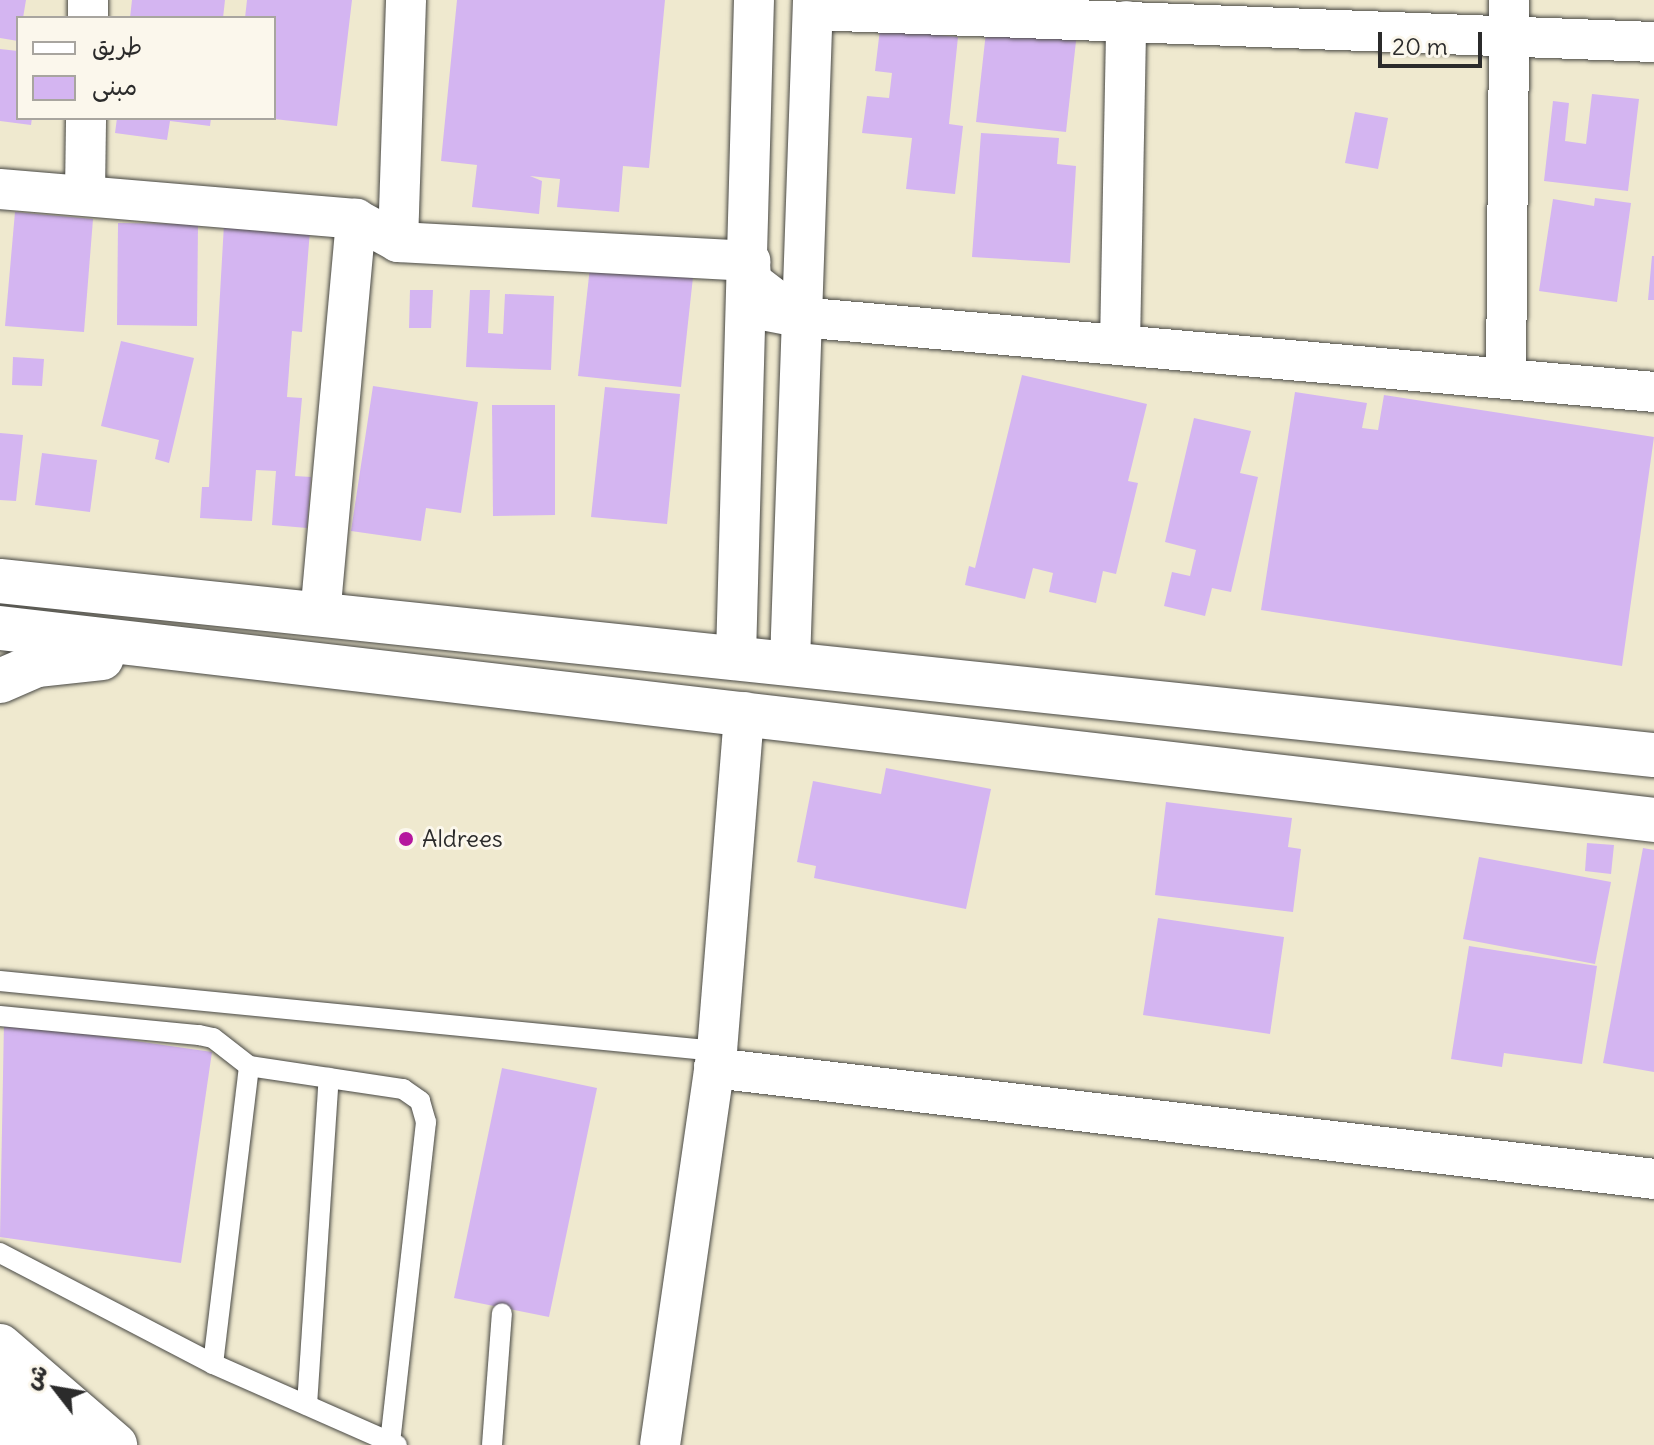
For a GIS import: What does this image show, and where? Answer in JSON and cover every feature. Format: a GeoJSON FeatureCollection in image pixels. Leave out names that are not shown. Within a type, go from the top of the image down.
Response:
{"type":"FeatureCollection","features":[{"type":"Feature","properties":{"kind":"main road"},"geometry":{"type":"LineString","coordinates":[[0,581],[736,656],[1654,755]]}},
{"type":"Feature","properties":{"kind":"main road"},"geometry":{"type":"LineString","coordinates":[[0,628],[1654,820]]}},
{"type":"Feature","properties":{"kind":"main road"},"geometry":{"type":"LineString","coordinates":[[0,681],[37,665],[185,649]]}},
{"type":"Feature","properties":{"kind":"main road"},"geometry":{"type":"LineString","coordinates":[[0,1346],[115,1445]]}},
{"type":"Feature","properties":{"kind":"main road"},"geometry":{"type":"LineString","coordinates":[[0,1382],[90,1445]]}},
{"type":"Feature","properties":{"kind":"main road"},"geometry":{"type":"LineString","coordinates":[[0,1419],[33,1445]]}},
{"type":"Feature","properties":{"kind":"street"},"geometry":{"type":"LineString","coordinates":[[398,242],[406,0]]}},
{"type":"Feature","properties":{"kind":"street"},"geometry":{"type":"LineString","coordinates":[[736,656],[750,261],[754,0]]}},
{"type":"Feature","properties":{"kind":"street"},"geometry":{"type":"LineString","coordinates":[[790,662],[799,317],[813,5],[1126,21],[1508,18],[1654,42]]}},
{"type":"Feature","properties":{"kind":"street"},"geometry":{"type":"LineString","coordinates":[[1506,379],[1508,18]]}},
{"type":"Feature","properties":{"kind":"street"},"geometry":{"type":"LineString","coordinates":[[1120,345],[1126,21]]}},
{"type":"Feature","properties":{"kind":"street"},"geometry":{"type":"LineString","coordinates":[[85,193],[86,120]]}},
{"type":"Feature","properties":{"kind":"street"},"geometry":{"type":"LineString","coordinates":[[0,189],[85,193],[356,219],[398,242],[750,261]]}},
{"type":"Feature","properties":{"kind":"street"},"geometry":{"type":"LineString","coordinates":[[320,616],[356,219]]}},
{"type":"Feature","properties":{"kind":"street"},"geometry":{"type":"LineString","coordinates":[[750,261],[751,281],[799,317]]}},
{"type":"Feature","properties":{"kind":"street"},"geometry":{"type":"LineString","coordinates":[[747,307],[799,317],[1654,392]]}},
{"type":"Feature","properties":{"kind":"street"},"geometry":{"type":"LineString","coordinates":[[660,1445],[715,1060],[744,712]]}},
{"type":"Feature","properties":{"kind":"street"},"geometry":{"type":"LineString","coordinates":[[715,1060],[1654,1179]]}},
{"type":"Feature","properties":{"kind":"lane"},"geometry":{"type":"LineString","coordinates":[[0,981],[216,1002],[715,1060]]}},
{"type":"Feature","properties":{"kind":"lane"},"geometry":{"type":"LineString","coordinates":[[213,1038],[216,1002]]}},
{"type":"Feature","properties":{"kind":"lane"},"geometry":{"type":"LineString","coordinates":[[0,1016],[213,1038],[249,1066],[403,1089],[420,1101],[426,1122],[394,1443],[213,1364],[0,1253]]}},
{"type":"Feature","properties":{"kind":"lane"},"geometry":{"type":"LineString","coordinates":[[213,1364],[249,1066]]}},
{"type":"Feature","properties":{"kind":"lane"},"geometry":{"type":"LineString","coordinates":[[307,1405],[329,1078]]}},
{"type":"Feature","properties":{"kind":"lane"},"geometry":{"type":"LineString","coordinates":[[492,1445],[502,1313]]}},
{"type":"Feature","properties":{"kind":"building"},"geometry":{"type":"Polygon","coordinates":[[[0,0],[26,0],[23,16],[16,16],[16,41],[0,38],[0,0]]]}},
{"type":"Feature","properties":{"kind":"building"},"geometry":{"type":"Polygon","coordinates":[[[132,0],[225,0],[223,16],[130,16],[132,0]]]}},
{"type":"Feature","properties":{"kind":"building"},"geometry":{"type":"Polygon","coordinates":[[[247,0],[352,0],[337,126],[276,119],[276,16],[245,16],[247,0]]]}},
{"type":"Feature","properties":{"kind":"building"},"geometry":{"type":"Polygon","coordinates":[[[457,0],[665,0],[649,168],[623,166],[619,212],[557,207],[560,179],[530,176],[542,181],[539,214],[472,207],[477,165],[441,161],[457,0]]]}},
{"type":"Feature","properties":{"kind":"building"},"geometry":{"type":"Polygon","coordinates":[[[987,23],[1077,32],[1066,132],[976,122],[987,23]]]}},
{"type":"Feature","properties":{"kind":"building"},"geometry":{"type":"Polygon","coordinates":[[[880,29],[958,37],[949,124],[963,126],[955,194],[906,189],[912,138],[862,133],[867,96],[889,98],[892,73],[875,71],[880,29]]]}},
{"type":"Feature","properties":{"kind":"building"},"geometry":{"type":"Polygon","coordinates":[[[0,49],[16,51],[16,120],[32,120],[31,125],[0,121],[0,49]]]}},
{"type":"Feature","properties":{"kind":"building"},"geometry":{"type":"Polygon","coordinates":[[[1592,94],[1639,99],[1628,191],[1544,181],[1553,101],[1569,103],[1565,141],[1586,144],[1592,94]]]}},
{"type":"Feature","properties":{"kind":"building"},"geometry":{"type":"Polygon","coordinates":[[[1355,112],[1388,118],[1378,169],[1345,163],[1355,112]]]}},
{"type":"Feature","properties":{"kind":"building"},"geometry":{"type":"Polygon","coordinates":[[[117,120],[211,120],[210,126],[170,121],[167,140],[115,133],[117,120]]]}},
{"type":"Feature","properties":{"kind":"building"},"geometry":{"type":"Polygon","coordinates":[[[981,133],[1059,138],[1057,164],[1076,166],[1070,263],[972,257],[981,133]]]}},
{"type":"Feature","properties":{"kind":"building"},"geometry":{"type":"Polygon","coordinates":[[[1595,198],[1631,203],[1617,302],[1539,291],[1553,199],[1594,206],[1595,198]]]}},
{"type":"Feature","properties":{"kind":"building"},"geometry":{"type":"Polygon","coordinates":[[[15,212],[93,219],[84,332],[5,326],[15,212]]]}},
{"type":"Feature","properties":{"kind":"building"},"geometry":{"type":"Polygon","coordinates":[[[118,223],[198,224],[197,326],[117,325],[118,223]]]}},
{"type":"Feature","properties":{"kind":"building"},"geometry":{"type":"Polygon","coordinates":[[[224,224],[310,230],[302,332],[292,331],[287,397],[302,398],[295,476],[311,477],[307,528],[272,525],[276,471],[256,470],[252,521],[200,518],[202,487],[209,487],[224,224]]]}},
{"type":"Feature","properties":{"kind":"building"},"geometry":{"type":"Polygon","coordinates":[[[1652,256],[1654,300],[1648,300],[1652,256]]]}},
{"type":"Feature","properties":{"kind":"building"},"geometry":{"type":"Polygon","coordinates":[[[590,267],[693,277],[681,387],[578,376],[590,267]]]}},
{"type":"Feature","properties":{"kind":"building"},"geometry":{"type":"Polygon","coordinates":[[[410,290],[433,290],[431,328],[409,328],[410,290]]]}},
{"type":"Feature","properties":{"kind":"building"},"geometry":{"type":"Polygon","coordinates":[[[470,290],[490,290],[488,333],[503,334],[505,294],[554,296],[551,370],[466,367],[470,290]]]}},
{"type":"Feature","properties":{"kind":"building"},"geometry":{"type":"Polygon","coordinates":[[[121,341],[194,358],[169,463],[155,459],[159,440],[101,426],[121,341]]]}},
{"type":"Feature","properties":{"kind":"building"},"geometry":{"type":"Polygon","coordinates":[[[13,357],[44,359],[42,386],[12,385],[13,357]]]}},
{"type":"Feature","properties":{"kind":"building"},"geometry":{"type":"Polygon","coordinates":[[[1022,375],[1147,404],[1128,481],[1138,483],[1116,574],[1103,571],[1096,603],[1049,592],[1053,573],[1033,568],[1025,599],[965,585],[969,566],[975,568],[1022,375]]]}},
{"type":"Feature","properties":{"kind":"building"},"geometry":{"type":"Polygon","coordinates":[[[373,386],[478,402],[461,513],[426,508],[421,541],[351,531],[373,386]]]}},
{"type":"Feature","properties":{"kind":"building"},"geometry":{"type":"Polygon","coordinates":[[[605,387],[680,394],[667,524],[591,517],[605,387]]]}},
{"type":"Feature","properties":{"kind":"building"},"geometry":{"type":"Polygon","coordinates":[[[1295,392],[1367,403],[1362,428],[1378,430],[1384,395],[1654,437],[1622,666],[1261,610],[1295,392]]]}},
{"type":"Feature","properties":{"kind":"building"},"geometry":{"type":"Polygon","coordinates":[[[492,405],[555,405],[555,515],[493,516],[492,405]]]}},
{"type":"Feature","properties":{"kind":"building"},"geometry":{"type":"Polygon","coordinates":[[[1194,418],[1251,431],[1240,473],[1258,477],[1231,592],[1212,588],[1205,616],[1164,606],[1172,572],[1190,576],[1196,550],[1165,542],[1194,418]]]}},
{"type":"Feature","properties":{"kind":"building"},"geometry":{"type":"Polygon","coordinates":[[[0,433],[23,435],[16,501],[0,500],[0,433]]]}},
{"type":"Feature","properties":{"kind":"building"},"geometry":{"type":"Polygon","coordinates":[[[42,453],[97,460],[90,512],[35,505],[42,453]]]}},
{"type":"Feature","properties":{"kind":"building"},"geometry":{"type":"Polygon","coordinates":[[[886,768],[991,789],[966,909],[814,878],[816,866],[797,862],[813,781],[881,794],[886,768]]]}},
{"type":"Feature","properties":{"kind":"building"},"geometry":{"type":"Polygon","coordinates":[[[1166,802],[1292,818],[1288,847],[1301,849],[1293,912],[1155,895],[1166,802]]]}},
{"type":"Feature","properties":{"kind":"building"},"geometry":{"type":"Polygon","coordinates":[[[1587,843],[1614,845],[1611,874],[1585,871],[1587,843]]]}},
{"type":"Feature","properties":{"kind":"building"},"geometry":{"type":"Polygon","coordinates":[[[1643,848],[1654,850],[1654,1072],[1603,1063],[1643,848]]]}},
{"type":"Feature","properties":{"kind":"building"},"geometry":{"type":"Polygon","coordinates":[[[1479,857],[1611,882],[1595,964],[1463,939],[1479,857]]]}},
{"type":"Feature","properties":{"kind":"building"},"geometry":{"type":"Polygon","coordinates":[[[1158,918],[1284,937],[1270,1034],[1143,1015],[1158,918]]]}},
{"type":"Feature","properties":{"kind":"building"},"geometry":{"type":"Polygon","coordinates":[[[1469,946],[1597,966],[1582,1064],[1504,1053],[1502,1067],[1451,1059],[1469,946]]]}},
{"type":"Feature","properties":{"kind":"building"},"geometry":{"type":"Polygon","coordinates":[[[4,1022],[212,1052],[181,1263],[0,1237],[4,1022]]]}},
{"type":"Feature","properties":{"kind":"building"},"geometry":{"type":"Polygon","coordinates":[[[502,1068],[597,1088],[549,1317],[454,1298],[502,1068]]]}},
{"type":"Feature","properties":{"kind":"place","name":"Aldrees"},"geometry":{"type":"Point","coordinates":[406,839]}}]}
